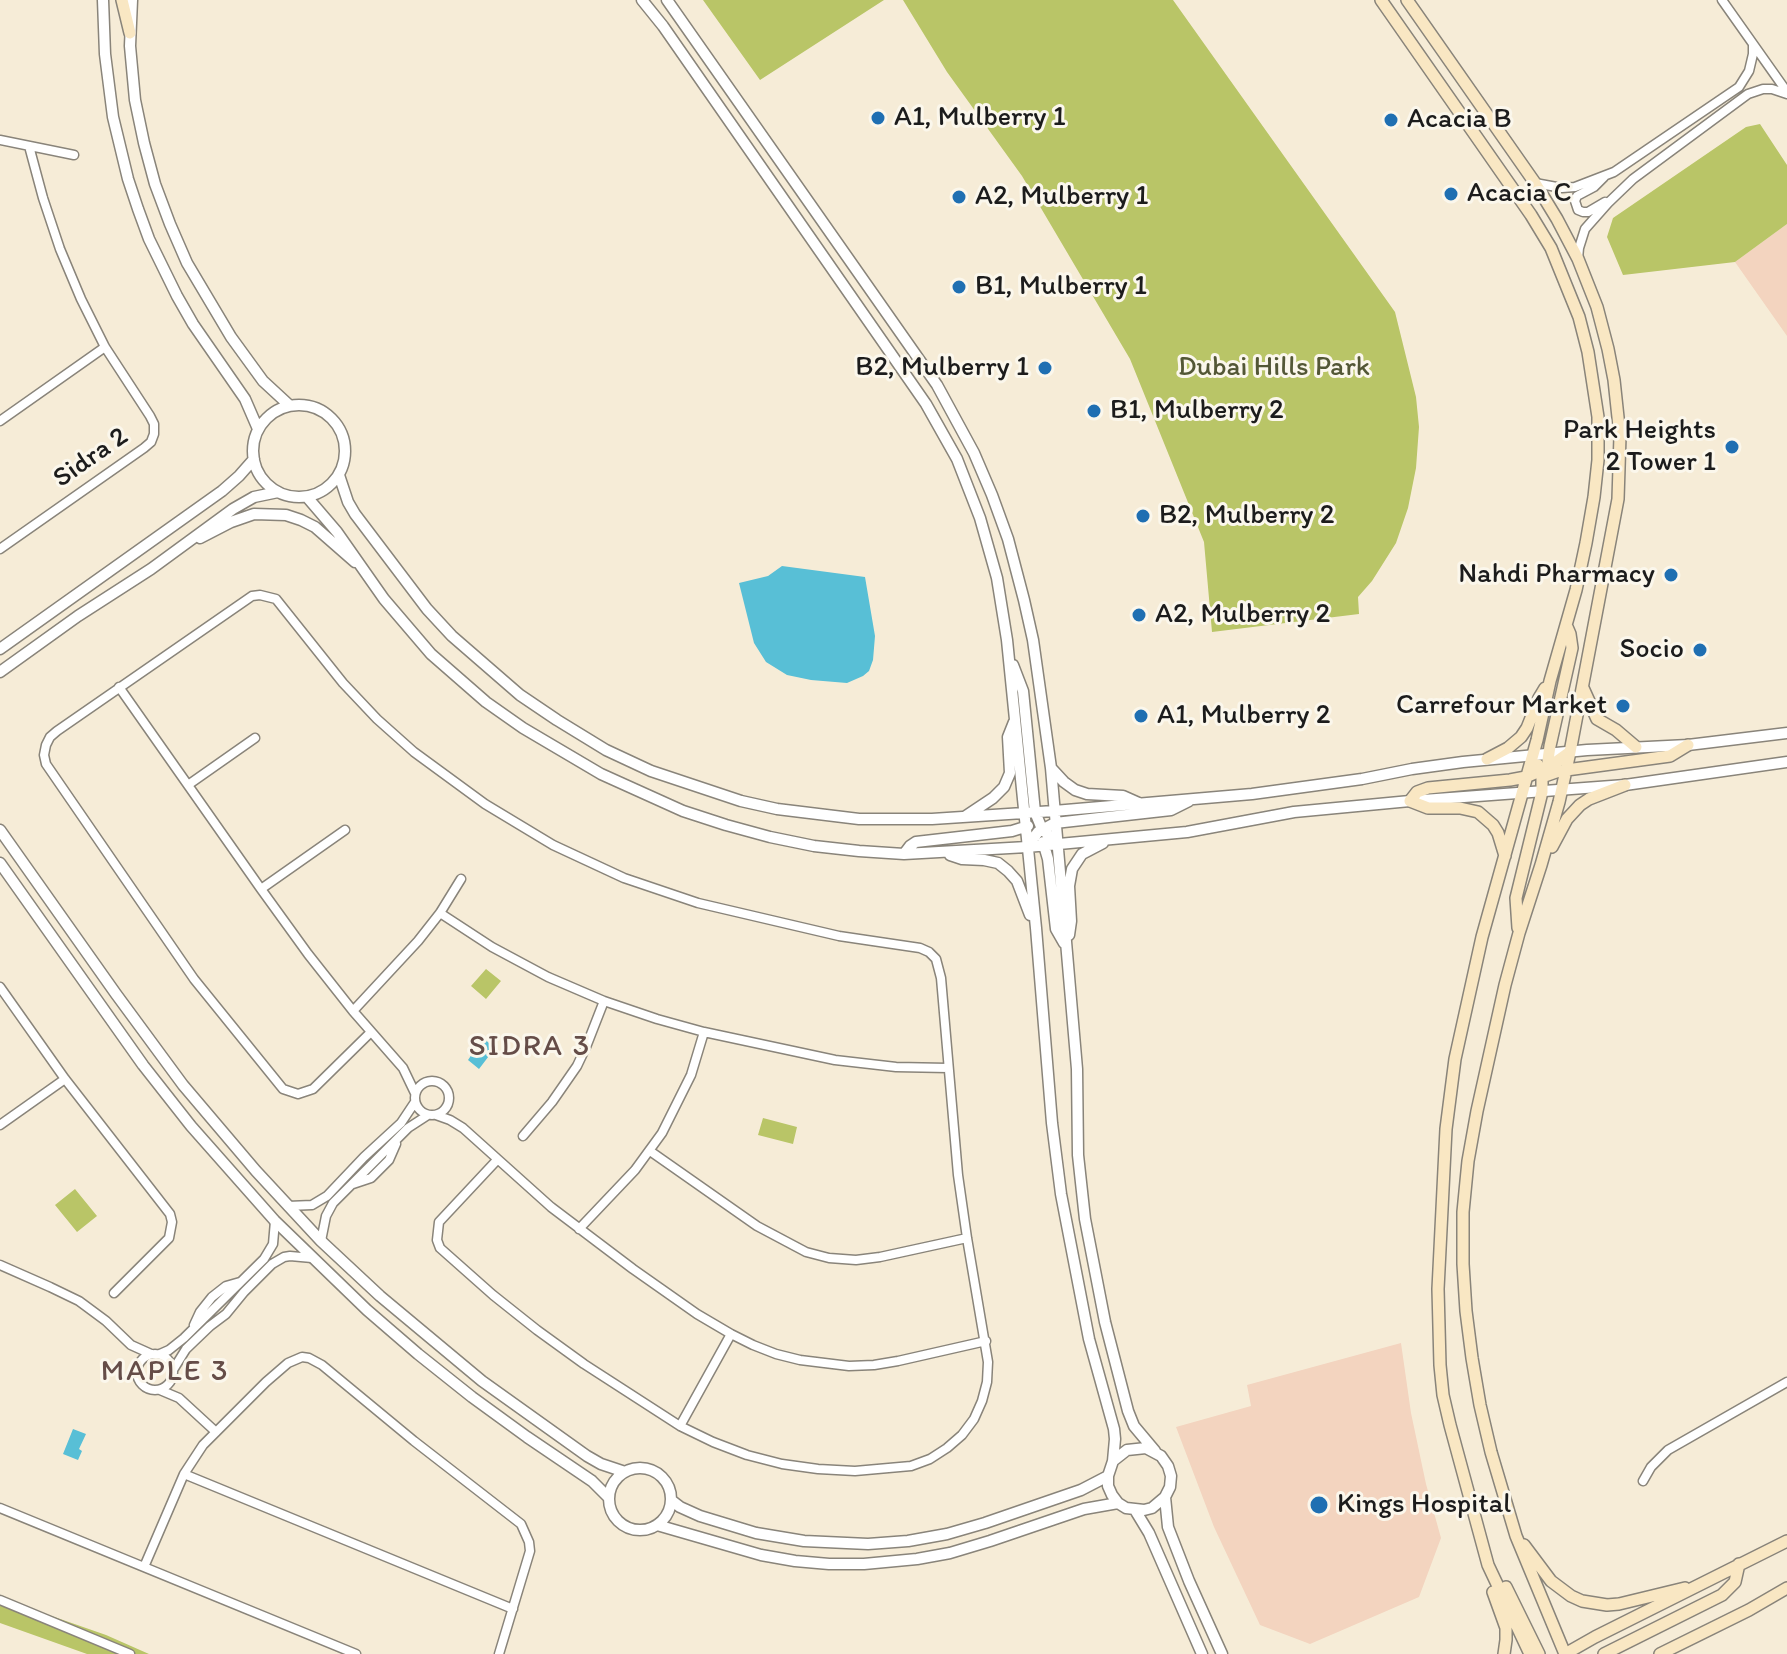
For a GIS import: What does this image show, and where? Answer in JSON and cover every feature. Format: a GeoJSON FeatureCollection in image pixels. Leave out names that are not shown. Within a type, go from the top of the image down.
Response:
{"type":"FeatureCollection","features":[{"type":"Feature","properties":{"kind":"main road"},"geometry":{"type":"LineString","coordinates":[[122,0],[130,33]]}},
{"type":"Feature","properties":{"kind":"main road"},"geometry":{"type":"LineString","coordinates":[[1381,0],[1531,215],[1558,264],[1579,317],[1597,402],[1598,460],[1586,543],[1567,626],[1482,937],[1455,1059],[1446,1129],[1438,1280],[1443,1395],[1491,1586],[1506,1628],[1504,1654]]}},
{"type":"Feature","properties":{"kind":"main road"},"geometry":{"type":"LineString","coordinates":[[1407,0],[1535,183],[1578,259],[1597,307],[1608,349],[1620,436],[1618,499],[1562,790],[1505,985],[1470,1148],[1463,1212],[1466,1311],[1480,1405],[1491,1452],[1516,1536],[1565,1654],[1787,1541]]}},
{"type":"Feature","properties":{"kind":"main road"},"geometry":{"type":"LineString","coordinates":[[1519,933],[1516,898],[1572,648],[1567,626]]}},
{"type":"Feature","properties":{"kind":"main road"},"geometry":{"type":"LineString","coordinates":[[1487,759],[1521,737],[1550,681]]}},
{"type":"Feature","properties":{"kind":"main road"},"geometry":{"type":"LineString","coordinates":[[1583,687],[1597,719],[1636,747]]}},
{"type":"Feature","properties":{"kind":"main road"},"geometry":{"type":"LineString","coordinates":[[1546,768],[1566,770],[1670,756],[1688,745]]}},
{"type":"Feature","properties":{"kind":"main road"},"geometry":{"type":"LineString","coordinates":[[1505,857],[1498,833],[1478,812],[1422,807],[1410,801],[1417,792],[1428,788],[1526,777],[1570,752]]}},
{"type":"Feature","properties":{"kind":"main road"},"geometry":{"type":"LineString","coordinates":[[1532,756],[1546,768],[1562,790]]}},
{"type":"Feature","properties":{"kind":"main road"},"geometry":{"type":"LineString","coordinates":[[1522,793],[1546,768]]}},
{"type":"Feature","properties":{"kind":"main road"},"geometry":{"type":"LineString","coordinates":[[1541,865],[1573,812],[1589,799],[1625,785]]}},
{"type":"Feature","properties":{"kind":"main road"},"geometry":{"type":"LineString","coordinates":[[1516,1536],[1551,1581],[1582,1601],[1619,1604],[1705,1583]]}},
{"type":"Feature","properties":{"kind":"main road"},"geometry":{"type":"LineString","coordinates":[[1604,1654],[1730,1590],[1739,1564]]}},
{"type":"Feature","properties":{"kind":"main road"},"geometry":{"type":"LineString","coordinates":[[1488,1565],[1530,1654]]}},
{"type":"Feature","properties":{"kind":"main road"},"geometry":{"type":"LineString","coordinates":[[1488,1565],[1509,1592],[1539,1654]]}},
{"type":"Feature","properties":{"kind":"main road"},"geometry":{"type":"LineString","coordinates":[[1660,1654],[1787,1588]]}},
{"type":"Feature","properties":{"kind":"main road"},"geometry":{"type":"LineString","coordinates":[[1673,1654],[1711,1629]]}},
{"type":"Feature","properties":{"kind":"street"},"geometry":{"type":"LineString","coordinates":[[103,0],[105,54],[113,117],[138,209],[177,296],[245,399],[258,429]]}},
{"type":"Feature","properties":{"kind":"street"},"geometry":{"type":"LineString","coordinates":[[132,0],[130,33],[135,100],[155,184],[170,224],[187,263],[231,337],[263,381],[289,405]]}},
{"type":"Feature","properties":{"kind":"street"},"geometry":{"type":"LineString","coordinates":[[642,0],[901,366],[942,431],[969,488],[990,548],[1003,609],[1015,720],[1033,823],[1048,859],[1056,929],[1066,944]]}},
{"type":"Feature","properties":{"kind":"street"},"geometry":{"type":"LineString","coordinates":[[667,0],[931,376],[974,453],[1008,539],[1028,615],[1040,678],[1051,768],[1077,1069],[1078,1155],[1085,1219],[1105,1322],[1128,1411],[1143,1440],[1161,1456],[1169,1469],[1170,1487],[1165,1497],[1152,1508],[1126,1508],[1118,1503],[1108,1486],[1114,1429],[1089,1339],[1061,1194],[1027,847],[1033,823],[1023,691],[1009,660]]}},
{"type":"Feature","properties":{"kind":"street"},"geometry":{"type":"LineString","coordinates":[[1722,0],[1787,93]]}},
{"type":"Feature","properties":{"kind":"street"},"geometry":{"type":"LineString","coordinates":[[1616,194],[1588,212],[1575,206],[1577,196],[1739,87],[1749,71],[1753,45]]}},
{"type":"Feature","properties":{"kind":"street"},"geometry":{"type":"LineString","coordinates":[[708,91],[724,81]]}},
{"type":"Feature","properties":{"kind":"street"},"geometry":{"type":"LineString","coordinates":[[1578,259],[1585,229],[1633,179],[1743,97],[1763,89],[1787,93]]}},
{"type":"Feature","properties":{"kind":"street"},"geometry":{"type":"LineString","coordinates":[[0,140],[74,155]]}},
{"type":"Feature","properties":{"kind":"street","name":"Sidra 2"},"geometry":{"type":"LineString","coordinates":[[2,543],[151,442],[154,434],[154,424],[105,347],[81,299],[60,249],[29,146]]}},
{"type":"Feature","properties":{"kind":"street"},"geometry":{"type":"LineString","coordinates":[[1535,183],[1575,187],[1604,177]]}},
{"type":"Feature","properties":{"kind":"street"},"geometry":{"type":"LineString","coordinates":[[0,421],[105,347]]}},
{"type":"Feature","properties":{"kind":"street"},"geometry":{"type":"LineString","coordinates":[[289,405],[305,405],[321,410],[334,420],[342,434],[345,450],[339,475],[325,489],[307,497],[292,497],[278,492],[262,478],[254,459],[258,429],[276,410],[289,405]]}},
{"type":"Feature","properties":{"kind":"street"},"geometry":{"type":"LineString","coordinates":[[0,649],[222,491],[254,459]]}},
{"type":"Feature","properties":{"kind":"street"},"geometry":{"type":"LineString","coordinates":[[339,475],[355,514],[418,598],[452,636],[520,695],[606,750],[694,787],[777,809],[859,819],[965,817],[1033,823],[1057,844]]}},
{"type":"Feature","properties":{"kind":"street"},"geometry":{"type":"LineString","coordinates":[[0,672],[243,502],[278,492]]}},
{"type":"Feature","properties":{"kind":"street"},"geometry":{"type":"LineString","coordinates":[[307,497],[337,532],[407,627],[458,679],[523,728],[601,774],[683,811],[770,837],[814,846],[904,854],[1027,847],[1196,830],[1294,812],[1625,785],[1787,762]]}},
{"type":"Feature","properties":{"kind":"street"},"geometry":{"type":"LineString","coordinates":[[187,542],[254,514],[286,515],[315,527],[364,568]]}},
{"type":"Feature","properties":{"kind":"street"},"geometry":{"type":"LineString","coordinates":[[371,1032],[313,1089],[298,1094],[283,1089],[194,979],[46,764],[44,755],[50,737],[252,596],[268,596],[282,605],[343,683],[414,752],[485,804],[553,845],[624,878],[698,903],[839,936],[911,946],[929,952],[936,959],[940,968],[958,1175],[988,1362],[987,1382],[974,1419],[962,1435],[930,1459],[911,1466],[855,1471],[782,1464],[747,1455],[680,1426],[631,1396],[537,1330],[440,1248],[437,1240],[439,1222],[497,1160]]}},
{"type":"Feature","properties":{"kind":"street"},"geometry":{"type":"LineString","coordinates":[[119,687],[261,889],[353,1011],[403,1068],[420,1111],[450,1120],[463,1128],[579,1229],[665,1292],[731,1334],[776,1354],[812,1362],[874,1365],[986,1341]]}},
{"type":"Feature","properties":{"kind":"street"},"geometry":{"type":"LineString","coordinates":[[965,817],[1004,787],[1010,773],[1008,737],[1015,720]]}},
{"type":"Feature","properties":{"kind":"street"},"geometry":{"type":"LineString","coordinates":[[1570,752],[1688,745],[1787,733]]}},
{"type":"Feature","properties":{"kind":"street"},"geometry":{"type":"LineString","coordinates":[[188,785],[255,738]]}},
{"type":"Feature","properties":{"kind":"street"},"geometry":{"type":"LineString","coordinates":[[904,854],[916,842],[1012,831],[1055,817],[1141,804],[1313,786],[1487,759],[1532,756]]}},
{"type":"Feature","properties":{"kind":"street"},"geometry":{"type":"LineString","coordinates":[[1051,768],[1075,790],[1087,794],[1123,796],[1141,804]]}},
{"type":"Feature","properties":{"kind":"street"},"geometry":{"type":"LineString","coordinates":[[1055,817],[1171,810],[1190,800]]}},
{"type":"Feature","properties":{"kind":"street"},"geometry":{"type":"LineString","coordinates":[[0,830],[183,1085],[218,1129],[321,1241],[380,1296],[482,1381],[587,1456],[625,1472]]}},
{"type":"Feature","properties":{"kind":"street"},"geometry":{"type":"LineString","coordinates":[[261,889],[345,830]]}},
{"type":"Feature","properties":{"kind":"street"},"geometry":{"type":"LineString","coordinates":[[1066,944],[1071,927],[1069,886],[1072,869],[1082,854],[1112,838]]}},
{"type":"Feature","properties":{"kind":"street"},"geometry":{"type":"LineString","coordinates":[[946,852],[962,859],[998,863],[1008,871],[1017,881],[1036,928]]}},
{"type":"Feature","properties":{"kind":"street"},"geometry":{"type":"LineString","coordinates":[[0,863],[143,1065],[191,1126],[275,1221],[367,1310],[429,1363],[527,1437],[592,1481],[608,1497]]}},
{"type":"Feature","properties":{"kind":"street"},"geometry":{"type":"LineString","coordinates":[[353,1011],[406,955],[440,913],[461,879]]}},
{"type":"Feature","properties":{"kind":"street"},"geometry":{"type":"LineString","coordinates":[[440,913],[521,963],[604,1001],[657,1019],[846,1062],[948,1068]]}},
{"type":"Feature","properties":{"kind":"street"},"geometry":{"type":"LineString","coordinates":[[0,987],[65,1079],[170,1214],[169,1238],[114,1293]]}},
{"type":"Feature","properties":{"kind":"street"},"geometry":{"type":"LineString","coordinates":[[523,1136],[577,1066],[604,1001]]}},
{"type":"Feature","properties":{"kind":"street"},"geometry":{"type":"LineString","coordinates":[[579,1229],[619,1189],[650,1151],[683,1095],[704,1032]]}},
{"type":"Feature","properties":{"kind":"street"},"geometry":{"type":"LineString","coordinates":[[403,1068],[429,1081],[443,1084],[463,1128]]}},
{"type":"Feature","properties":{"kind":"street"},"geometry":{"type":"LineString","coordinates":[[0,1125],[65,1079]]}},
{"type":"Feature","properties":{"kind":"street"},"geometry":{"type":"LineString","coordinates":[[288,1206],[312,1205],[327,1196],[401,1123],[420,1085],[429,1081]]}},
{"type":"Feature","properties":{"kind":"street"},"geometry":{"type":"LineString","coordinates":[[321,1241],[329,1209],[352,1184],[414,1123],[442,1113],[449,1102]]}},
{"type":"Feature","properties":{"kind":"street"},"geometry":{"type":"LineString","coordinates":[[650,1151],[757,1226],[806,1252],[856,1260],[967,1238]]}},
{"type":"Feature","properties":{"kind":"street"},"geometry":{"type":"LineString","coordinates":[[275,1221],[270,1252],[240,1282],[226,1286],[209,1300],[193,1328],[177,1345],[142,1359],[137,1375],[142,1386],[153,1391],[170,1383],[186,1349],[226,1314],[248,1287],[277,1260],[290,1256],[312,1258]]}},
{"type":"Feature","properties":{"kind":"street"},"geometry":{"type":"LineString","coordinates":[[0,1265],[79,1301],[137,1349],[170,1362],[181,1396],[216,1432]]}},
{"type":"Feature","properties":{"kind":"street"},"geometry":{"type":"LineString","coordinates":[[680,1426],[731,1334]]}},
{"type":"Feature","properties":{"kind":"street"},"geometry":{"type":"LineString","coordinates":[[125,1340],[138,1365]]}},
{"type":"Feature","properties":{"kind":"street"},"geometry":{"type":"LineString","coordinates":[[144,1567],[184,1474],[203,1445],[288,1363],[302,1357],[316,1360],[521,1524],[530,1551],[499,1654]]}},
{"type":"Feature","properties":{"kind":"street"},"geometry":{"type":"LineString","coordinates":[[1643,1481],[1651,1467],[1668,1450],[1787,1382]]}},
{"type":"Feature","properties":{"kind":"street"},"geometry":{"type":"LineString","coordinates":[[159,1390],[187,1404]]}},
{"type":"Feature","properties":{"kind":"street"},"geometry":{"type":"LineString","coordinates":[[1113,1461],[1136,1447],[1155,1451]]}},
{"type":"Feature","properties":{"kind":"street"},"geometry":{"type":"LineString","coordinates":[[646,1468],[664,1479],[671,1500],[669,1510],[657,1525],[639,1530],[623,1525],[611,1512],[608,1497],[611,1487],[616,1478],[625,1472],[646,1468]]}},
{"type":"Feature","properties":{"kind":"street"},"geometry":{"type":"LineString","coordinates":[[184,1474],[513,1609]]}},
{"type":"Feature","properties":{"kind":"street"},"geometry":{"type":"LineString","coordinates":[[671,1500],[700,1516],[756,1533],[804,1541],[868,1544],[947,1534],[1081,1490],[1108,1476]]}},
{"type":"Feature","properties":{"kind":"street"},"geometry":{"type":"LineString","coordinates":[[1165,1497],[1173,1542],[1222,1654]]}},
{"type":"Feature","properties":{"kind":"street"},"geometry":{"type":"LineString","coordinates":[[657,1525],[761,1555],[829,1564],[864,1564],[950,1553],[1084,1509],[1118,1503]]}},
{"type":"Feature","properties":{"kind":"street"},"geometry":{"type":"LineString","coordinates":[[0,1508],[356,1654]]}},
{"type":"Feature","properties":{"kind":"street"},"geometry":{"type":"LineString","coordinates":[[1135,1510],[1149,1533],[1202,1654]]}},
{"type":"Feature","properties":{"kind":"street"},"geometry":{"type":"LineString","coordinates":[[0,1600],[130,1654]]}},
{"type":"Feature","properties":{"kind":"shaded area"},"geometry":{"type":"Polygon","coordinates":[[[1787,224],[1787,336],[1735,262],[1787,224]]]}},
{"type":"Feature","properties":{"kind":"shaded area","name":"Kings Hospital"},"geometry":{"type":"Polygon","coordinates":[[[1401,1343],[1411,1413],[1441,1538],[1419,1597],[1310,1644],[1260,1625],[1214,1527],[1176,1427],[1251,1406],[1247,1385],[1401,1343]]]}},
{"type":"Feature","properties":{"kind":"green space"},"geometry":{"type":"Polygon","coordinates":[[[703,0],[884,0],[760,80],[703,0]]]}},
{"type":"Feature","properties":{"kind":"green space","name":"Dubai Hills Park"},"geometry":{"type":"Polygon","coordinates":[[[903,0],[1173,0],[1395,312],[1416,397],[1419,427],[1416,468],[1408,508],[1396,543],[1358,597],[1359,614],[1212,632],[1204,542],[1130,359],[1022,176],[947,72],[903,0]]]}},
{"type":"Feature","properties":{"kind":"green space"},"geometry":{"type":"Polygon","coordinates":[[[1760,124],[1787,165],[1787,224],[1735,262],[1623,275],[1607,237],[1613,218],[1746,127],[1760,124]]]}},
{"type":"Feature","properties":{"kind":"green space"},"geometry":{"type":"Polygon","coordinates":[[[486,969],[501,981],[486,999],[471,986],[486,969]]]}},
{"type":"Feature","properties":{"kind":"green space"},"geometry":{"type":"Polygon","coordinates":[[[763,1118],[797,1127],[793,1144],[758,1135],[763,1118]]]}},
{"type":"Feature","properties":{"kind":"green space"},"geometry":{"type":"Polygon","coordinates":[[[75,1189],[97,1216],[77,1232],[55,1205],[75,1189]]]}},
{"type":"Feature","properties":{"kind":"green space"},"geometry":{"type":"Polygon","coordinates":[[[0,1598],[106,1635],[149,1654],[87,1654],[0,1623],[0,1598]]]}},
{"type":"Feature","properties":{"kind":"water"},"geometry":{"type":"Polygon","coordinates":[[[782,566],[865,577],[875,636],[873,660],[869,671],[863,676],[847,683],[811,680],[787,675],[766,662],[754,643],[739,583],[768,576],[782,566]]]}},
{"type":"Feature","properties":{"kind":"water"},"geometry":{"type":"Polygon","coordinates":[[[483,1038],[495,1048],[479,1069],[468,1060],[483,1038]]]}},
{"type":"Feature","properties":{"kind":"water"},"geometry":{"type":"Polygon","coordinates":[[[73,1429],[86,1434],[78,1460],[63,1454],[73,1429]]]}},
{"type":"Feature","properties":{"kind":"place","name":"A1, Mulberry 1"},"geometry":{"type":"Point","coordinates":[878,118]}},
{"type":"Feature","properties":{"kind":"place","name":"Acacia B"},"geometry":{"type":"Point","coordinates":[1391,120]}},
{"type":"Feature","properties":{"kind":"place","name":"Acacia C"},"geometry":{"type":"Point","coordinates":[1451,194]}},
{"type":"Feature","properties":{"kind":"place","name":"A2, Mulberry 1"},"geometry":{"type":"Point","coordinates":[959,197]}},
{"type":"Feature","properties":{"kind":"place","name":"B1, Mulberry 1"},"geometry":{"type":"Point","coordinates":[959,287]}},
{"type":"Feature","properties":{"kind":"place","name":"B2, Mulberry 1"},"geometry":{"type":"Point","coordinates":[1045,368]}},
{"type":"Feature","properties":{"kind":"place","name":"B1, Mulberry 2"},"geometry":{"type":"Point","coordinates":[1094,411]}},
{"type":"Feature","properties":{"kind":"place","name":"Park Heights 2 Tower 1"},"geometry":{"type":"Point","coordinates":[1732,447]}},
{"type":"Feature","properties":{"kind":"place","name":"B2, Mulberry 2"},"geometry":{"type":"Point","coordinates":[1143,516]}},
{"type":"Feature","properties":{"kind":"place","name":"Nahdi Pharmacy"},"geometry":{"type":"Point","coordinates":[1671,575]}},
{"type":"Feature","properties":{"kind":"place","name":"A2, Mulberry 2"},"geometry":{"type":"Point","coordinates":[1139,615]}},
{"type":"Feature","properties":{"kind":"place","name":"Socio"},"geometry":{"type":"Point","coordinates":[1700,650]}},
{"type":"Feature","properties":{"kind":"place","name":"Carrefour Market"},"geometry":{"type":"Point","coordinates":[1623,706]}},
{"type":"Feature","properties":{"kind":"place","name":"A1, Mulberry 2"},"geometry":{"type":"Point","coordinates":[1141,716]}},
{"type":"Feature","properties":{"kind":"place","name":"Kings Hospital"},"geometry":{"type":"Point","coordinates":[1319,1505]}},
{"type":"Feature","properties":{"kind":"district","name":"SIDRA 3"},"geometry":{"type":"Point","coordinates":[530,1047]}},
{"type":"Feature","properties":{"kind":"district","name":"MAPLE 3"},"geometry":{"type":"Point","coordinates":[165,1372]}}]}
